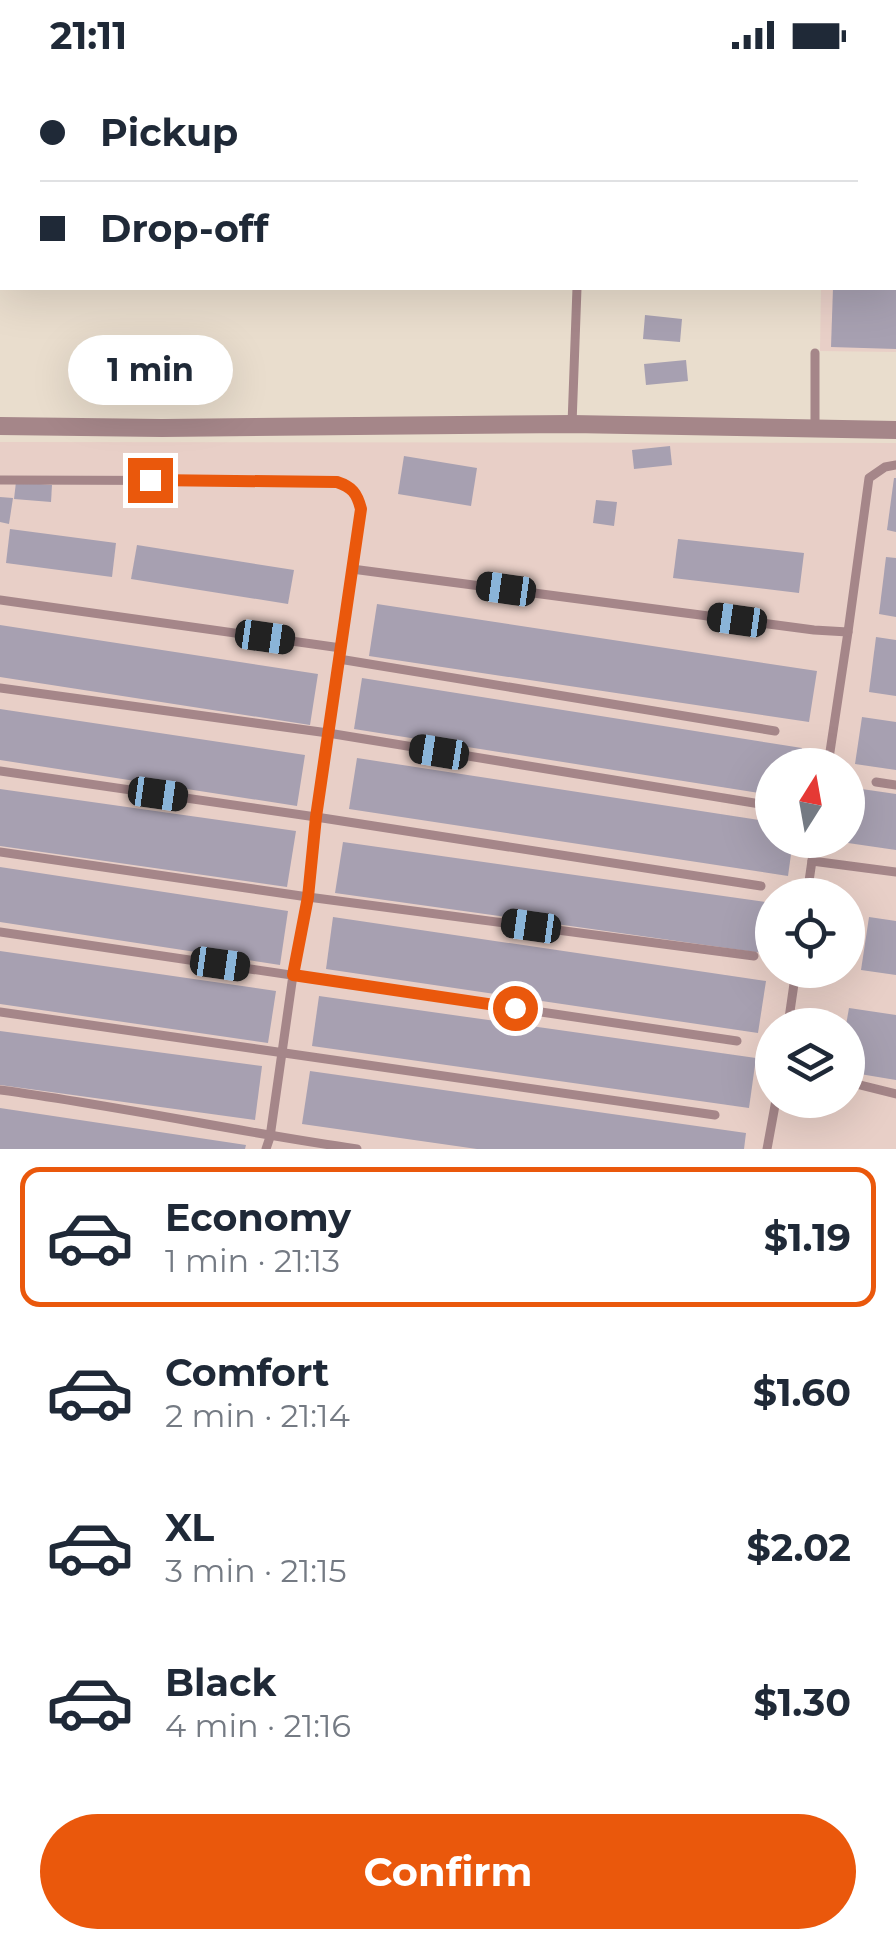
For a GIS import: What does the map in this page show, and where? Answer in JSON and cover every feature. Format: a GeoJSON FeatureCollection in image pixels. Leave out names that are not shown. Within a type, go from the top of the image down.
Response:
{"type":"FeatureCollection","features":[{"type":"Feature","properties":{"kind":"street"},"geometry":{"type":"LineString","coordinates":[[0,426],[572,424],[896,430]]}},
{"type":"Feature","properties":{"kind":"lane"},"geometry":{"type":"LineString","coordinates":[[572,424],[577,290]]}},
{"type":"Feature","properties":{"kind":"lane"},"geometry":{"type":"LineString","coordinates":[[815,429],[816,353]]}},
{"type":"Feature","properties":{"kind":"lane"},"geometry":{"type":"LineString","coordinates":[[831,748],[869,478],[896,465]]}},
{"type":"Feature","properties":{"kind":"lane"},"geometry":{"type":"LineString","coordinates":[[0,480],[337,482],[350,486],[358,497],[361,509],[308,897],[266,1149]]}},
{"type":"Feature","properties":{"kind":"lane"},"geometry":{"type":"LineString","coordinates":[[352,569],[848,632]]}},
{"type":"Feature","properties":{"kind":"lane"},"geometry":{"type":"LineString","coordinates":[[0,600],[340,648]]}},
{"type":"Feature","properties":{"kind":"lane"},"geometry":{"type":"LineString","coordinates":[[339,660],[775,730]]}},
{"type":"Feature","properties":{"kind":"lane"},"geometry":{"type":"LineString","coordinates":[[0,688],[328,734],[755,803]]}},
{"type":"Feature","properties":{"kind":"lane"},"geometry":{"type":"LineString","coordinates":[[0,771],[755,885]]}},
{"type":"Feature","properties":{"kind":"lane"},"geometry":{"type":"LineString","coordinates":[[876,782],[896,785]]}},
{"type":"Feature","properties":{"kind":"lane"},"geometry":{"type":"LineString","coordinates":[[0,852],[754,956]]}},
{"type":"Feature","properties":{"kind":"lane"},"geometry":{"type":"LineString","coordinates":[[810,878],[812,858]]}},
{"type":"Feature","properties":{"kind":"lane"},"geometry":{"type":"LineString","coordinates":[[812,861],[896,872]]}},
{"type":"Feature","properties":{"kind":"lane"},"geometry":{"type":"LineString","coordinates":[[0,932],[737,1041]]}},
{"type":"Feature","properties":{"kind":"lane"},"geometry":{"type":"LineString","coordinates":[[0,1012],[715,1115]]}},
{"type":"Feature","properties":{"kind":"lane"},"geometry":{"type":"LineString","coordinates":[[865,1086],[896,1094]]}},
{"type":"Feature","properties":{"kind":"lane"},"geometry":{"type":"LineString","coordinates":[[0,1090],[357,1149]]}},
{"type":"Feature","properties":{"kind":"lane"},"geometry":{"type":"LineString","coordinates":[[767,1149],[773,1118]]}},
{"type":"Feature","properties":{"kind":"shaded area"},"geometry":{"type":"Polygon","coordinates":[[[821,290],[896,290],[896,352],[820,351],[821,290]]]}},
{"type":"Feature","properties":{"kind":"shaded area"},"geometry":{"type":"Polygon","coordinates":[[[0,442],[896,443],[896,1149],[0,1149],[0,442]]]}},
{"type":"Feature","properties":{"kind":"building"},"geometry":{"type":"Polygon","coordinates":[[[833,290],[896,290],[896,349],[831,347],[833,290]]]}},
{"type":"Feature","properties":{"kind":"building"},"geometry":{"type":"Polygon","coordinates":[[[645,315],[682,319],[680,342],[643,339],[645,315]]]}},
{"type":"Feature","properties":{"kind":"building"},"geometry":{"type":"Polygon","coordinates":[[[686,360],[688,381],[646,385],[644,364],[686,360]]]}},
{"type":"Feature","properties":{"kind":"building"},"geometry":{"type":"Polygon","coordinates":[[[670,446],[672,465],[634,469],[632,450],[670,446]]]}},
{"type":"Feature","properties":{"kind":"building"},"geometry":{"type":"Polygon","coordinates":[[[404,456],[477,468],[471,506],[398,494],[404,456]]]}},
{"type":"Feature","properties":{"kind":"building"},"geometry":{"type":"Polygon","coordinates":[[[896,478],[896,532],[887,530],[896,478]]]}},
{"type":"Feature","properties":{"kind":"building"},"geometry":{"type":"Polygon","coordinates":[[[16,482],[52,485],[51,502],[14,499],[16,482]]]}},
{"type":"Feature","properties":{"kind":"building"},"geometry":{"type":"Polygon","coordinates":[[[0,497],[13,498],[9,524],[0,522],[0,497]]]}},
{"type":"Feature","properties":{"kind":"building"},"geometry":{"type":"Polygon","coordinates":[[[596,500],[617,502],[614,526],[593,523],[596,500]]]}},
{"type":"Feature","properties":{"kind":"building"},"geometry":{"type":"Polygon","coordinates":[[[10,529],[116,543],[112,577],[6,563],[10,529]]]}},
{"type":"Feature","properties":{"kind":"building"},"geometry":{"type":"Polygon","coordinates":[[[678,539],[804,553],[799,593],[673,578],[678,539]]]}},
{"type":"Feature","properties":{"kind":"building"},"geometry":{"type":"Polygon","coordinates":[[[137,545],[294,570],[288,604],[131,579],[137,545]]]}},
{"type":"Feature","properties":{"kind":"building"},"geometry":{"type":"Polygon","coordinates":[[[886,557],[896,558],[896,617],[879,614],[886,557]]]}},
{"type":"Feature","properties":{"kind":"building"},"geometry":{"type":"Polygon","coordinates":[[[377,604],[817,671],[809,722],[369,656],[377,604]]]}},
{"type":"Feature","properties":{"kind":"building"},"geometry":{"type":"Polygon","coordinates":[[[0,625],[318,674],[310,725],[0,677],[0,625]]]}},
{"type":"Feature","properties":{"kind":"building"},"geometry":{"type":"Polygon","coordinates":[[[876,637],[896,640],[896,696],[869,692],[876,637]]]}},
{"type":"Feature","properties":{"kind":"building"},"geometry":{"type":"Polygon","coordinates":[[[362,678],[802,748],[755,748],[755,792],[354,729],[362,678]]]}},
{"type":"Feature","properties":{"kind":"building"},"geometry":{"type":"Polygon","coordinates":[[[0,709],[305,755],[297,806],[0,760],[0,709]]]}},
{"type":"Feature","properties":{"kind":"building"},"geometry":{"type":"Polygon","coordinates":[[[862,717],[896,722],[896,770],[865,765],[865,748],[857,748],[862,717]]]}},
{"type":"Feature","properties":{"kind":"building"},"geometry":{"type":"Polygon","coordinates":[[[357,758],[755,819],[755,858],[790,858],[788,876],[349,809],[357,758]]]}},
{"type":"Feature","properties":{"kind":"building"},"geometry":{"type":"Polygon","coordinates":[[[0,789],[296,831],[287,887],[0,846],[0,789]]]}},
{"type":"Feature","properties":{"kind":"building"},"geometry":{"type":"Polygon","coordinates":[[[865,789],[896,794],[896,850],[865,845],[865,789]]]}},
{"type":"Feature","properties":{"kind":"building"},"geometry":{"type":"Polygon","coordinates":[[[343,842],[755,901],[755,952],[335,893],[343,842]]]}},
{"type":"Feature","properties":{"kind":"building"},"geometry":{"type":"Polygon","coordinates":[[[0,867],[288,911],[280,965],[0,922],[0,867]]]}},
{"type":"Feature","properties":{"kind":"building"},"geometry":{"type":"Polygon","coordinates":[[[333,917],[755,979],[755,988],[765,988],[762,1008],[755,1008],[755,1033],[326,969],[333,917]]]}},
{"type":"Feature","properties":{"kind":"building"},"geometry":{"type":"Polygon","coordinates":[[[869,917],[896,921],[896,975],[865,971],[869,917]]]}},
{"type":"Feature","properties":{"kind":"building"},"geometry":{"type":"Polygon","coordinates":[[[0,951],[276,991],[268,1043],[0,1004],[0,951]]]}},
{"type":"Feature","properties":{"kind":"building"},"geometry":{"type":"Polygon","coordinates":[[[319,996],[755,1058],[755,1065],[749,1108],[312,1046],[319,996]]]}},
{"type":"Feature","properties":{"kind":"building"},"geometry":{"type":"Polygon","coordinates":[[[865,1010],[896,1015],[896,1080],[865,1075],[865,1010]]]}},
{"type":"Feature","properties":{"kind":"building"},"geometry":{"type":"Polygon","coordinates":[[[0,1031],[262,1066],[255,1120],[0,1085],[0,1031]]]}},
{"type":"Feature","properties":{"kind":"building"},"geometry":{"type":"Polygon","coordinates":[[[310,1071],[746,1133],[744,1149],[477,1149],[302,1124],[310,1071]]]}},
{"type":"Feature","properties":{"kind":"building"},"geometry":{"type":"Polygon","coordinates":[[[0,1108],[246,1145],[245,1149],[0,1149],[0,1108]]]}},
{"type":"Feature","properties":{"kind":"route"},"geometry":{"type":"LineString","coordinates":[[150,480],[337,482],[350,486],[358,497],[361,509],[308,897],[293,975],[515,1008]]}}]}
